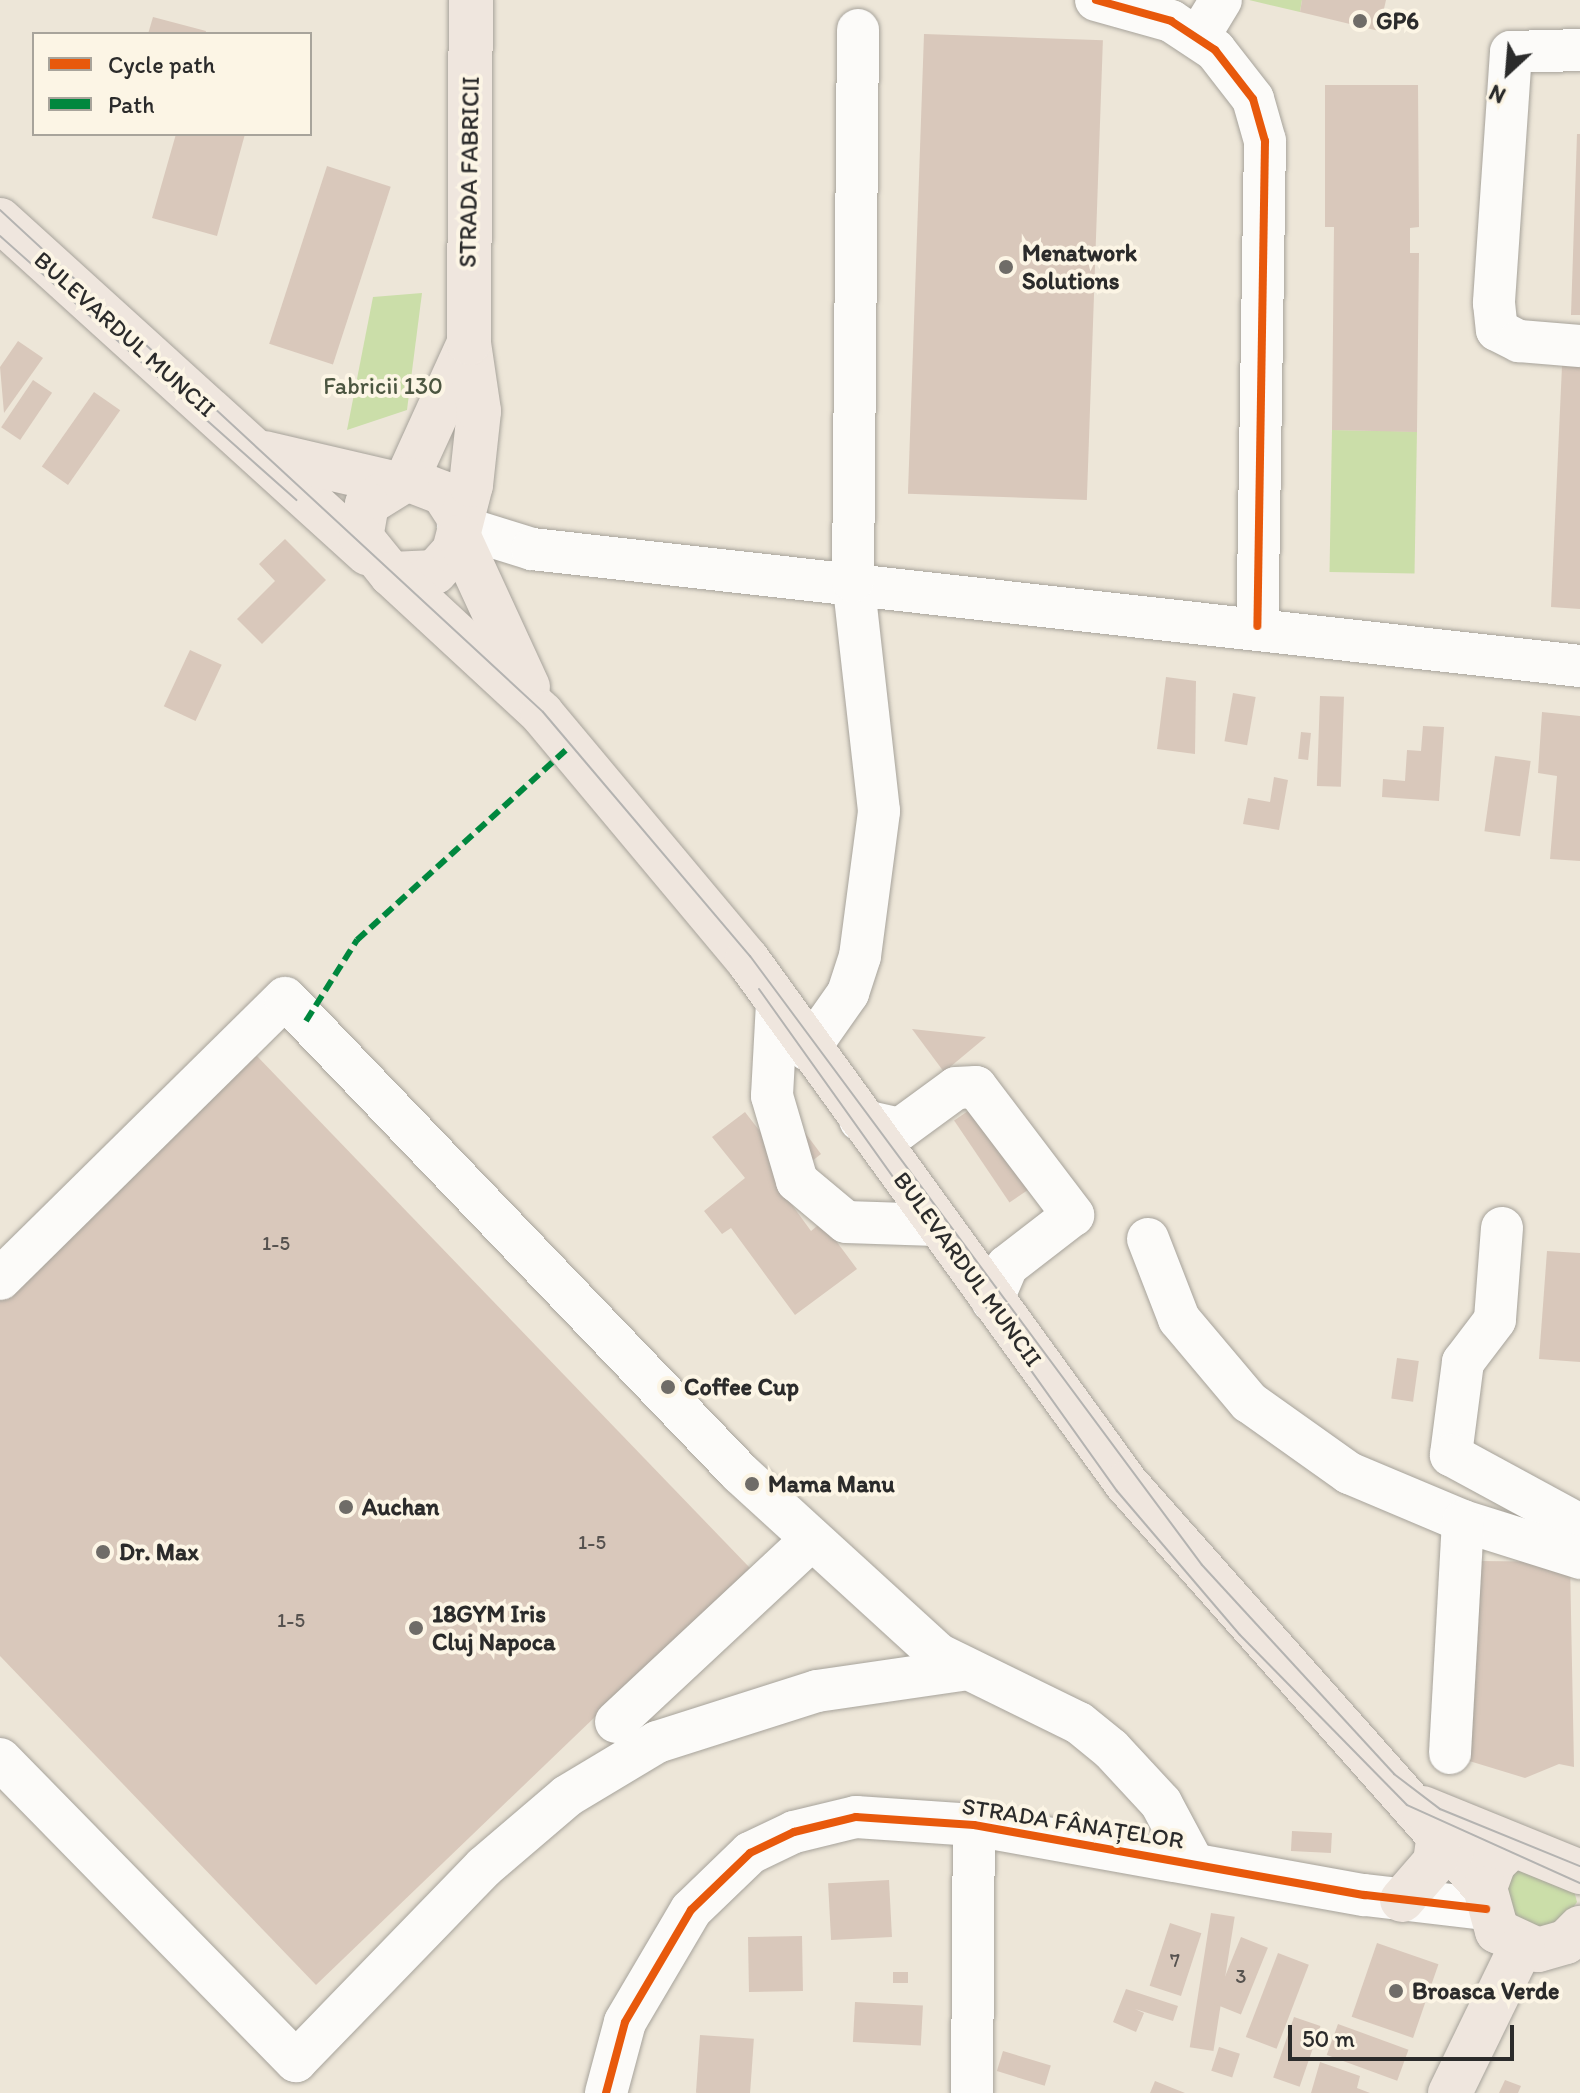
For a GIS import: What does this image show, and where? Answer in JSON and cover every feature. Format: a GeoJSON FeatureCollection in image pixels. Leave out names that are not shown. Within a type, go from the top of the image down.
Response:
{"type":"FeatureCollection","features":[{"type":"Feature","properties":{"kind":"main road","name":"STRADA FABRICII"},"geometry":{"type":"LineString","coordinates":[[458,526],[471,485],[479,411],[469,343],[471,0]]}},
{"type":"Feature","properties":{"kind":"main road","name":"BULEVARDUL MUNCII"},"geometry":{"type":"LineString","coordinates":[[0,220],[542,714],[777,1003],[992,1301],[1187,1557],[1428,1819],[1485,1898],[1497,1931],[1521,1947]]}},
{"type":"Feature","properties":{"kind":"main road","name":"STRADA FABRICII"},"geometry":{"type":"LineString","coordinates":[[400,481],[469,343]]}},
{"type":"Feature","properties":{"kind":"main road","name":"BULEVARDUL MUNCII"},"geometry":{"type":"LineString","coordinates":[[251,448],[313,469],[400,481]]}},
{"type":"Feature","properties":{"kind":"main road"},"geometry":{"type":"LineString","coordinates":[[400,481],[443,493],[458,526],[435,572],[379,564],[361,520],[367,504],[400,481]]}},
{"type":"Feature","properties":{"kind":"main road","name":"BULEVARDUL MUNCII"},"geometry":{"type":"LineString","coordinates":[[458,526],[542,714]]}},
{"type":"Feature","properties":{"kind":"main road","name":"BULEVARDUL MUNCII"},"geometry":{"type":"LineString","coordinates":[[1428,1819],[1580,1872]]}},
{"type":"Feature","properties":{"kind":"main road"},"geometry":{"type":"LineString","coordinates":[[1402,1900],[1435,1862],[1428,1819]]}},
{"type":"Feature","properties":{"kind":"main road"},"geometry":{"type":"LineString","coordinates":[[1485,1898],[1494,1863],[1512,1846]]}},
{"type":"Feature","properties":{"kind":"main road"},"geometry":{"type":"LineString","coordinates":[[1450,2093],[1521,1947],[1552,1948],[1579,1930]]}},
{"type":"Feature","properties":{"kind":"street"},"geometry":{"type":"LineString","coordinates":[[1096,0],[1199,36],[1253,99],[1265,141],[1257,626]]}},
{"type":"Feature","properties":{"kind":"street"},"geometry":{"type":"LineString","coordinates":[[1199,36],[1221,0]]}},
{"type":"Feature","properties":{"kind":"street"},"geometry":{"type":"LineString","coordinates":[[808,1050],[848,993],[860,956],[879,811],[853,581],[858,30]]}},
{"type":"Feature","properties":{"kind":"street"},"geometry":{"type":"LineString","coordinates":[[1580,50],[1511,52],[1494,303],[1497,330],[1519,341],[1580,346]]}},
{"type":"Feature","properties":{"kind":"street"},"geometry":{"type":"LineString","coordinates":[[458,526],[532,549],[1093,606],[1580,666]]}},
{"type":"Feature","properties":{"kind":"street"},"geometry":{"type":"LineString","coordinates":[[0,1279],[285,998],[647,1380],[812,1539],[961,1670],[1057,1711],[1111,1749],[1161,1803],[1193,1863]]}},
{"type":"Feature","properties":{"kind":"street"},"geometry":{"type":"LineString","coordinates":[[777,1003],[772,1096],[797,1181],[846,1222],[936,1225]]}},
{"type":"Feature","properties":{"kind":"street"},"geometry":{"type":"LineString","coordinates":[[860,1120],[900,1129],[956,1088],[976,1087],[1073,1215],[1007,1266],[992,1301]]}},
{"type":"Feature","properties":{"kind":"street"},"geometry":{"type":"LineString","coordinates":[[1502,1228],[1495,1320],[1463,1362],[1451,1455],[1580,1525]]}},
{"type":"Feature","properties":{"kind":"street"},"geometry":{"type":"LineString","coordinates":[[1148,1239],[1179,1319],[1249,1402],[1349,1473],[1463,1521],[1580,1558]]}},
{"type":"Feature","properties":{"kind":"street"},"geometry":{"type":"LineString","coordinates":[[1450,1753],[1463,1521]]}},
{"type":"Feature","properties":{"kind":"street"},"geometry":{"type":"LineString","coordinates":[[616,1722],[812,1539]]}},
{"type":"Feature","properties":{"kind":"street"},"geometry":{"type":"LineString","coordinates":[[0,1759],[296,2061],[484,1867],[567,1796],[657,1742],[817,1691],[961,1670]]}},
{"type":"Feature","properties":{"kind":"street","name":"STRADA FÂNAȚELOR"},"geometry":{"type":"LineString","coordinates":[[606,2093],[625,2022],[653,1966],[691,1910],[750,1853],[794,1832],[856,1817],[974,1825],[1402,1900],[1485,1898]]}},
{"type":"Feature","properties":{"kind":"street","name":"STRADA FÂNAȚELOR"},"geometry":{"type":"LineString","coordinates":[[972,2093],[974,1825]]}},
{"type":"Feature","properties":{"kind":"green space"},"geometry":{"type":"Polygon","coordinates":[[[1249,0],[1302,0],[1300,12],[1249,0]]]}},
{"type":"Feature","properties":{"kind":"green space","name":"Fabricii 130"},"geometry":{"type":"Polygon","coordinates":[[[422,293],[407,410],[347,430],[373,297],[422,293]]]}},
{"type":"Feature","properties":{"kind":"green space"},"geometry":{"type":"Polygon","coordinates":[[[1332,430],[1417,431],[1415,573],[1330,572],[1332,430]]]}},
{"type":"Feature","properties":{"kind":"green space"},"geometry":{"type":"Polygon","coordinates":[[[1521,1865],[1573,1887],[1577,1902],[1558,1930],[1517,1923],[1502,1891],[1521,1865]]]}},
{"type":"Feature","properties":{"kind":"building","name":"GP6"},"geometry":{"type":"Polygon","coordinates":[[[1302,0],[1386,0],[1379,31],[1300,12],[1302,0]]]}},
{"type":"Feature","properties":{"kind":"building"},"geometry":{"type":"Polygon","coordinates":[[[153,17],[206,31],[206,32],[149,32],[153,17]]]}},
{"type":"Feature","properties":{"kind":"building","name":"Menatwork Solutions"},"geometry":{"type":"Polygon","coordinates":[[[924,34],[1103,40],[1087,500],[908,494],[924,34]]]}},
{"type":"Feature","properties":{"kind":"building"},"geometry":{"type":"Polygon","coordinates":[[[1325,85],[1418,85],[1419,227],[1410,228],[1410,253],[1419,253],[1417,432],[1332,430],[1334,227],[1325,227],[1325,85]]]}},
{"type":"Feature","properties":{"kind":"building"},"geometry":{"type":"Polygon","coordinates":[[[1577,134],[1580,134],[1580,315],[1571,315],[1577,134]]]}},
{"type":"Feature","properties":{"kind":"building"},"geometry":{"type":"Polygon","coordinates":[[[175,136],[244,136],[217,236],[152,218],[175,136]]]}},
{"type":"Feature","properties":{"kind":"building"},"geometry":{"type":"Polygon","coordinates":[[[327,166],[391,187],[333,365],[269,344],[327,166]]]}},
{"type":"Feature","properties":{"kind":"building"},"geometry":{"type":"Polygon","coordinates":[[[18,341],[43,358],[4,413],[0,367],[18,341]]]}},
{"type":"Feature","properties":{"kind":"building"},"geometry":{"type":"Polygon","coordinates":[[[1562,366],[1580,367],[1580,609],[1551,607],[1562,366]]]}},
{"type":"Feature","properties":{"kind":"building"},"geometry":{"type":"Polygon","coordinates":[[[33,380],[52,393],[20,440],[1,427],[33,380]]]}},
{"type":"Feature","properties":{"kind":"building"},"geometry":{"type":"Polygon","coordinates":[[[94,392],[120,410],[68,485],[42,467],[94,392]]]}},
{"type":"Feature","properties":{"kind":"building"},"geometry":{"type":"Polygon","coordinates":[[[285,539],[326,580],[262,644],[237,619],[275,581],[259,564],[285,539]]]}},
{"type":"Feature","properties":{"kind":"building"},"geometry":{"type":"Polygon","coordinates":[[[190,650],[222,665],[196,721],[164,706],[190,650]]]}},
{"type":"Feature","properties":{"kind":"building"},"geometry":{"type":"Polygon","coordinates":[[[1166,677],[1196,681],[1195,754],[1157,749],[1166,677]]]}},
{"type":"Feature","properties":{"kind":"building"},"geometry":{"type":"Polygon","coordinates":[[[1233,693],[1256,697],[1247,745],[1224,741],[1233,693]]]}},
{"type":"Feature","properties":{"kind":"building"},"geometry":{"type":"Polygon","coordinates":[[[1320,696],[1344,697],[1341,787],[1317,786],[1320,696]]]}},
{"type":"Feature","properties":{"kind":"building"},"geometry":{"type":"Polygon","coordinates":[[[1542,712],[1580,716],[1580,861],[1550,859],[1557,776],[1538,773],[1542,712]]]}},
{"type":"Feature","properties":{"kind":"building"},"geometry":{"type":"Polygon","coordinates":[[[1423,726],[1444,727],[1439,801],[1382,797],[1383,779],[1405,781],[1407,750],[1421,751],[1423,726]]]}},
{"type":"Feature","properties":{"kind":"building"},"geometry":{"type":"Polygon","coordinates":[[[1301,732],[1311,733],[1308,760],[1298,759],[1301,732]]]}},
{"type":"Feature","properties":{"kind":"building"},"geometry":{"type":"Polygon","coordinates":[[[1495,756],[1531,761],[1520,836],[1484,831],[1495,756]]]}},
{"type":"Feature","properties":{"kind":"building"},"geometry":{"type":"Polygon","coordinates":[[[1274,777],[1288,780],[1279,830],[1243,824],[1248,798],[1270,802],[1274,777]]]}},
{"type":"Feature","properties":{"kind":"building"},"geometry":{"type":"Polygon","coordinates":[[[912,1029],[986,1037],[944,1072],[912,1029]]]}},
{"type":"Feature","properties":{"kind":"building","name":"Auchan"},"geometry":{"type":"Polygon","coordinates":[[[255,1054],[750,1568],[316,1985],[0,1656],[0,1299],[255,1054]]]}},
{"type":"Feature","properties":{"kind":"building"},"geometry":{"type":"Polygon","coordinates":[[[974,1107],[1029,1189],[1009,1202],[954,1120],[974,1107]]]}},
{"type":"Feature","properties":{"kind":"building"},"geometry":{"type":"Polygon","coordinates":[[[745,1112],[776,1152],[803,1130],[821,1154],[779,1187],[811,1231],[822,1222],[857,1269],[795,1315],[731,1228],[722,1234],[704,1211],[745,1178],[712,1137],[745,1112]]]}},
{"type":"Feature","properties":{"kind":"building"},"geometry":{"type":"Polygon","coordinates":[[[1547,1251],[1580,1253],[1580,1362],[1539,1359],[1547,1251]]]}},
{"type":"Feature","properties":{"kind":"building"},"geometry":{"type":"Polygon","coordinates":[[[1397,1358],[1419,1361],[1413,1402],[1391,1399],[1397,1358]]]}},
{"type":"Feature","properties":{"kind":"building"},"geometry":{"type":"Polygon","coordinates":[[[1479,1561],[1570,1562],[1574,1767],[1559,1764],[1525,1778],[1466,1760],[1479,1561]]]}},
{"type":"Feature","properties":{"kind":"building"},"geometry":{"type":"Polygon","coordinates":[[[1292,1831],[1332,1833],[1331,1853],[1291,1851],[1292,1831]]]}},
{"type":"Feature","properties":{"kind":"building"},"geometry":{"type":"Polygon","coordinates":[[[889,1880],[892,1937],[831,1940],[828,1883],[889,1880]]]}},
{"type":"Feature","properties":{"kind":"building"},"geometry":{"type":"Polygon","coordinates":[[[1211,1913],[1235,1917],[1213,2051],[1190,2047],[1211,1913]]]}},
{"type":"Feature","properties":{"kind":"building"},"geometry":{"type":"Polygon","coordinates":[[[1170,1923],[1201,1933],[1181,1996],[1150,1986],[1170,1923]]]}},
{"type":"Feature","properties":{"kind":"building"},"geometry":{"type":"Polygon","coordinates":[[[802,1936],[803,1991],[749,1992],[748,1937],[802,1936]]]}},
{"type":"Feature","properties":{"kind":"building"},"geometry":{"type":"Polygon","coordinates":[[[1241,1937],[1268,1948],[1241,2015],[1214,2004],[1241,1937]]]}},
{"type":"Feature","properties":{"kind":"building","name":"Broasca Verde"},"geometry":{"type":"Polygon","coordinates":[[[1377,1943],[1438,1964],[1413,2038],[1352,2017],[1377,1943]]]}},
{"type":"Feature","properties":{"kind":"building"},"geometry":{"type":"Polygon","coordinates":[[[1278,1953],[1309,1965],[1277,2049],[1246,2037],[1278,1953]]]}},
{"type":"Feature","properties":{"kind":"building"},"geometry":{"type":"Polygon","coordinates":[[[893,1972],[908,1972],[908,1983],[893,1983],[893,1972]]]}},
{"type":"Feature","properties":{"kind":"building"},"geometry":{"type":"Polygon","coordinates":[[[1126,1989],[1178,2006],[1173,2021],[1135,2009],[1144,2013],[1136,2032],[1113,2022],[1126,1989]]]}},
{"type":"Feature","properties":{"kind":"building"},"geometry":{"type":"Polygon","coordinates":[[[855,2002],[923,2006],[921,2046],[853,2042],[855,2002]]]}},
{"type":"Feature","properties":{"kind":"building"},"geometry":{"type":"Polygon","coordinates":[[[1294,2017],[1320,2026],[1300,2087],[1273,2078],[1294,2017]]]}},
{"type":"Feature","properties":{"kind":"building"},"geometry":{"type":"Polygon","coordinates":[[[1338,2024],[1408,2050],[1397,2081],[1327,2055],[1338,2024]]]}},
{"type":"Feature","properties":{"kind":"building"},"geometry":{"type":"Polygon","coordinates":[[[700,2035],[754,2039],[750,2093],[696,2093],[700,2035]]]}},
{"type":"Feature","properties":{"kind":"building"},"geometry":{"type":"Polygon","coordinates":[[[1219,2047],[1240,2054],[1232,2078],[1211,2071],[1219,2047]]]}},
{"type":"Feature","properties":{"kind":"building"},"geometry":{"type":"Polygon","coordinates":[[[1003,2051],[1051,2066],[1045,2086],[997,2071],[1003,2051]]]}},
{"type":"Feature","properties":{"kind":"building"},"geometry":{"type":"Polygon","coordinates":[[[1320,2062],[1360,2076],[1357,2088],[1370,2093],[1311,2093],[1320,2062]]]}},
{"type":"Feature","properties":{"kind":"building"},"geometry":{"type":"Polygon","coordinates":[[[1505,2080],[1521,2086],[1518,2093],[1499,2093],[1505,2080]]]}},
{"type":"Feature","properties":{"kind":"building"},"geometry":{"type":"Polygon","coordinates":[[[1155,2081],[1185,2093],[1150,2093],[1155,2081]]]}},
{"type":"Feature","properties":{"kind":"tram line"},"geometry":{"type":"LineString","coordinates":[[0,210],[543,712],[750,956],[1202,1565],[1394,1774],[1440,1809],[1580,1866]]}},
{"type":"Feature","properties":{"kind":"tram line"},"geometry":{"type":"LineString","coordinates":[[0,236],[296,500]]}},
{"type":"Feature","properties":{"kind":"tram line"},"geometry":{"type":"LineString","coordinates":[[759,989],[1117,1491],[1240,1635],[1407,1805],[1580,1883]]}},
{"type":"Feature","properties":{"kind":"marked path"},"geometry":{"type":"LineString","coordinates":[[306,1021],[357,940],[570,746]]}},
{"type":"Feature","properties":{"kind":"cycle path"},"geometry":{"type":"LineString","coordinates":[[1096,0],[1171,21],[1215,50],[1253,99],[1265,141],[1257,626]]}},
{"type":"Feature","properties":{"kind":"cycle path"},"geometry":{"type":"LineString","coordinates":[[606,2093],[625,2022],[691,1910],[750,1853],[794,1832],[856,1817],[974,1825],[1365,1895],[1486,1909]]}},
{"type":"Feature","properties":{"kind":"place","name":"GP6"},"geometry":{"type":"Point","coordinates":[1360,21]}},
{"type":"Feature","properties":{"kind":"place","name":"Menatwork Solutions"},"geometry":{"type":"Point","coordinates":[1006,267]}},
{"type":"Feature","properties":{"kind":"place","name":"Coffee Cup"},"geometry":{"type":"Point","coordinates":[668,1387]}},
{"type":"Feature","properties":{"kind":"place","name":"Mama Manu"},"geometry":{"type":"Point","coordinates":[752,1484]}},
{"type":"Feature","properties":{"kind":"place","name":"Auchan"},"geometry":{"type":"Point","coordinates":[346,1507]}},
{"type":"Feature","properties":{"kind":"place","name":"Dr. Max"},"geometry":{"type":"Point","coordinates":[103,1552]}},
{"type":"Feature","properties":{"kind":"place","name":"18GYM Iris Cluj Napoca"},"geometry":{"type":"Point","coordinates":[416,1628]}},
{"type":"Feature","properties":{"kind":"place","name":"Broasca Verde"},"geometry":{"type":"Point","coordinates":[1396,1991]}}]}
